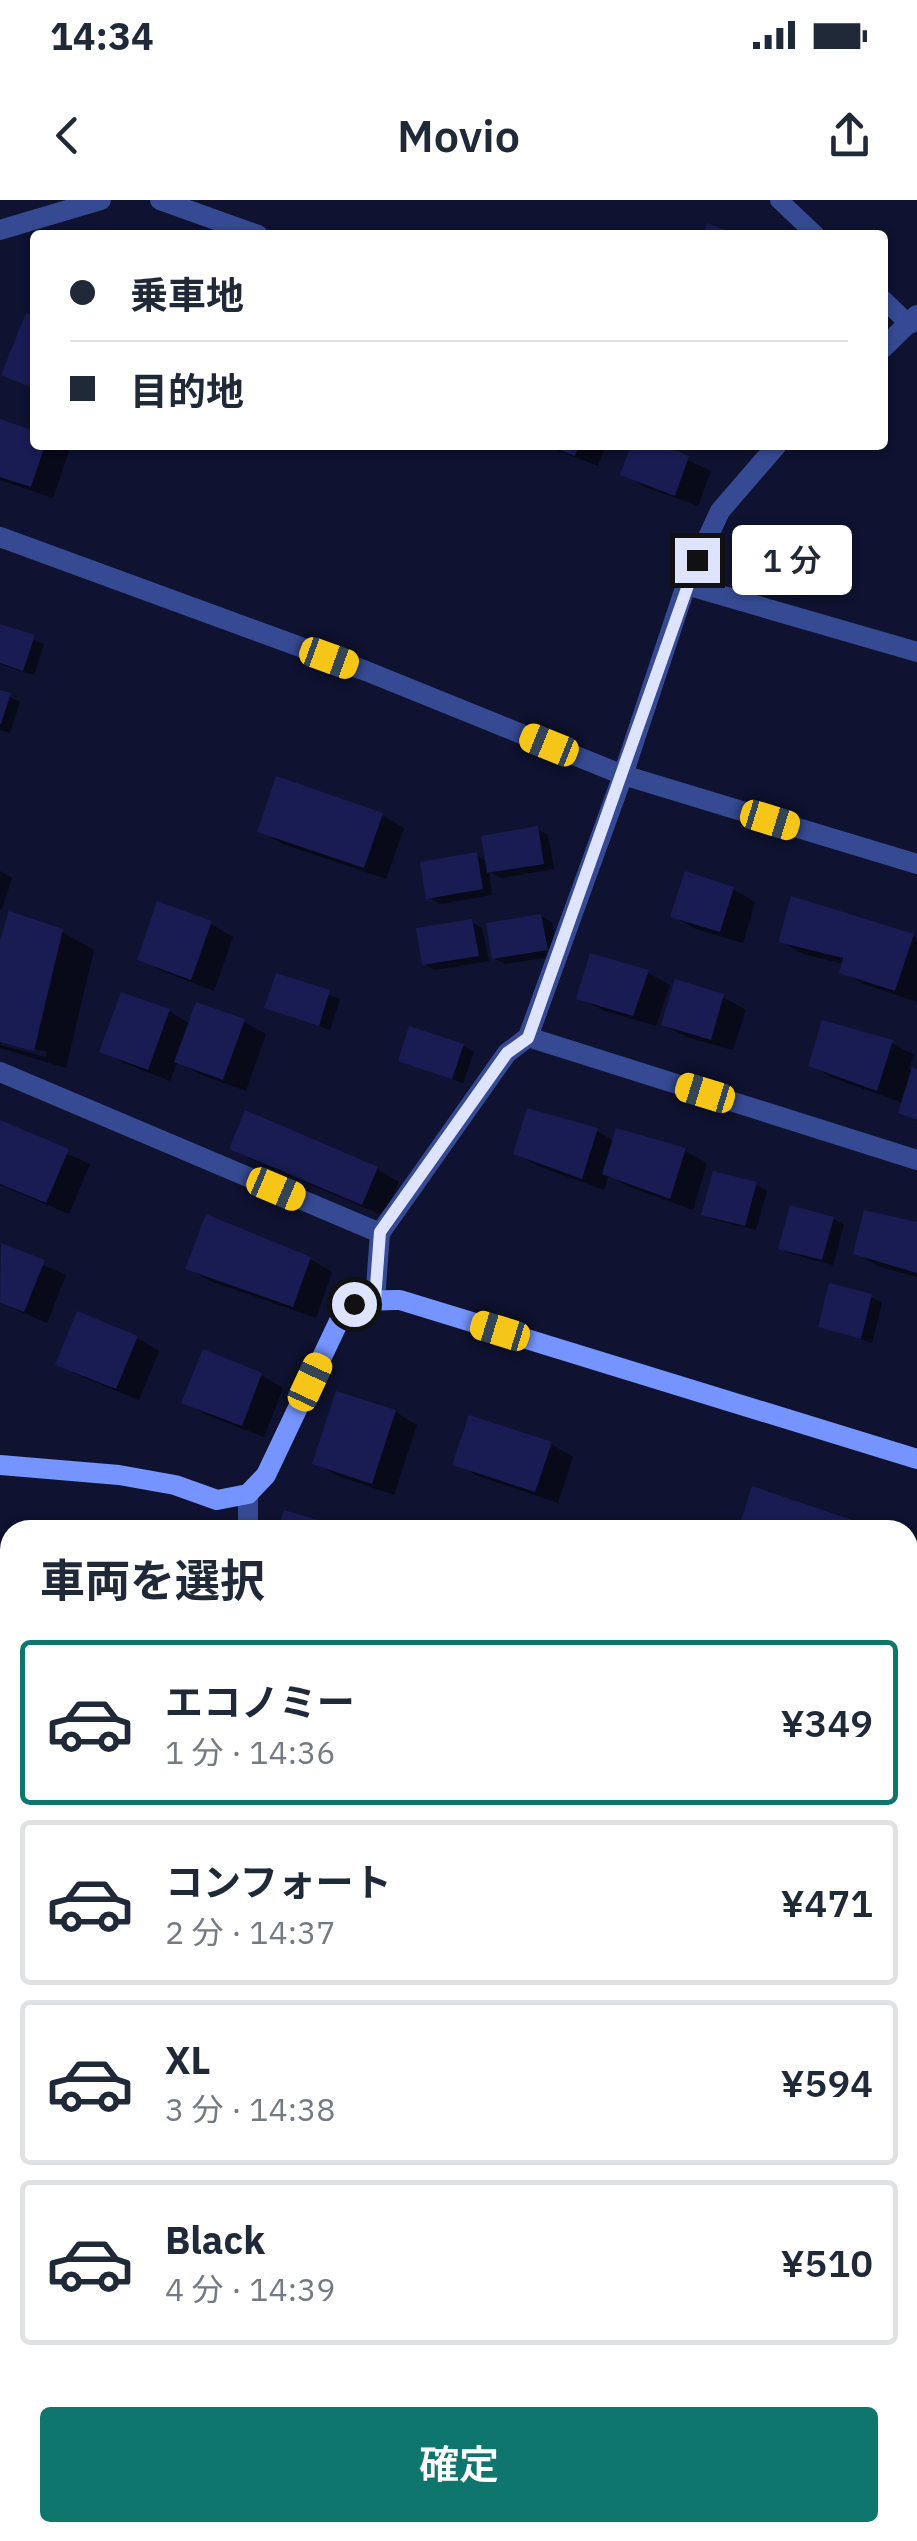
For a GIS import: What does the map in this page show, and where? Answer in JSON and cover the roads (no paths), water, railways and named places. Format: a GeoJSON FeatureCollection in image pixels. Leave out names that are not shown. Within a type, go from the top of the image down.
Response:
{"type":"FeatureCollection","features":[{"type":"Feature","properties":{"kind":"street"},"geometry":{"type":"LineString","coordinates":[[0,230],[101,200]]}},
{"type":"Feature","properties":{"kind":"street"},"geometry":{"type":"LineString","coordinates":[[160,200],[244,230]]}},
{"type":"Feature","properties":{"kind":"street"},"geometry":{"type":"LineString","coordinates":[[888,344],[915,324]]}},
{"type":"Feature","properties":{"kind":"street"},"geometry":{"type":"LineString","coordinates":[[375,1300],[380,1232],[507,1053],[528,1038],[623,775],[686,585],[720,510],[774,450]]}},
{"type":"Feature","properties":{"kind":"street"},"geometry":{"type":"LineString","coordinates":[[0,538],[366,671],[623,775],[917,864]]}},
{"type":"Feature","properties":{"kind":"street"},"geometry":{"type":"LineString","coordinates":[[686,585],[917,652]]}},
{"type":"Feature","properties":{"kind":"street"},"geometry":{"type":"LineString","coordinates":[[528,1038],[917,1160]]}},
{"type":"Feature","properties":{"kind":"street"},"geometry":{"type":"LineString","coordinates":[[0,1072],[380,1232]]}},
{"type":"Feature","properties":{"kind":"street"},"geometry":{"type":"LineString","coordinates":[[0,1465],[119,1475],[175,1485],[218,1500],[248,1494],[266,1475],[340,1319],[354,1304],[375,1300],[400,1300],[917,1459]]}},
{"type":"Feature","properties":{"kind":"street"},"geometry":{"type":"LineString","coordinates":[[248,1494],[248,1520]]}},
{"type":"Feature","properties":{"kind":"lane"},"geometry":{"type":"LineString","coordinates":[[779,200],[811,230]]}},
{"type":"Feature","properties":{"kind":"lane"},"geometry":{"type":"LineString","coordinates":[[888,303],[915,324]]}}]}
